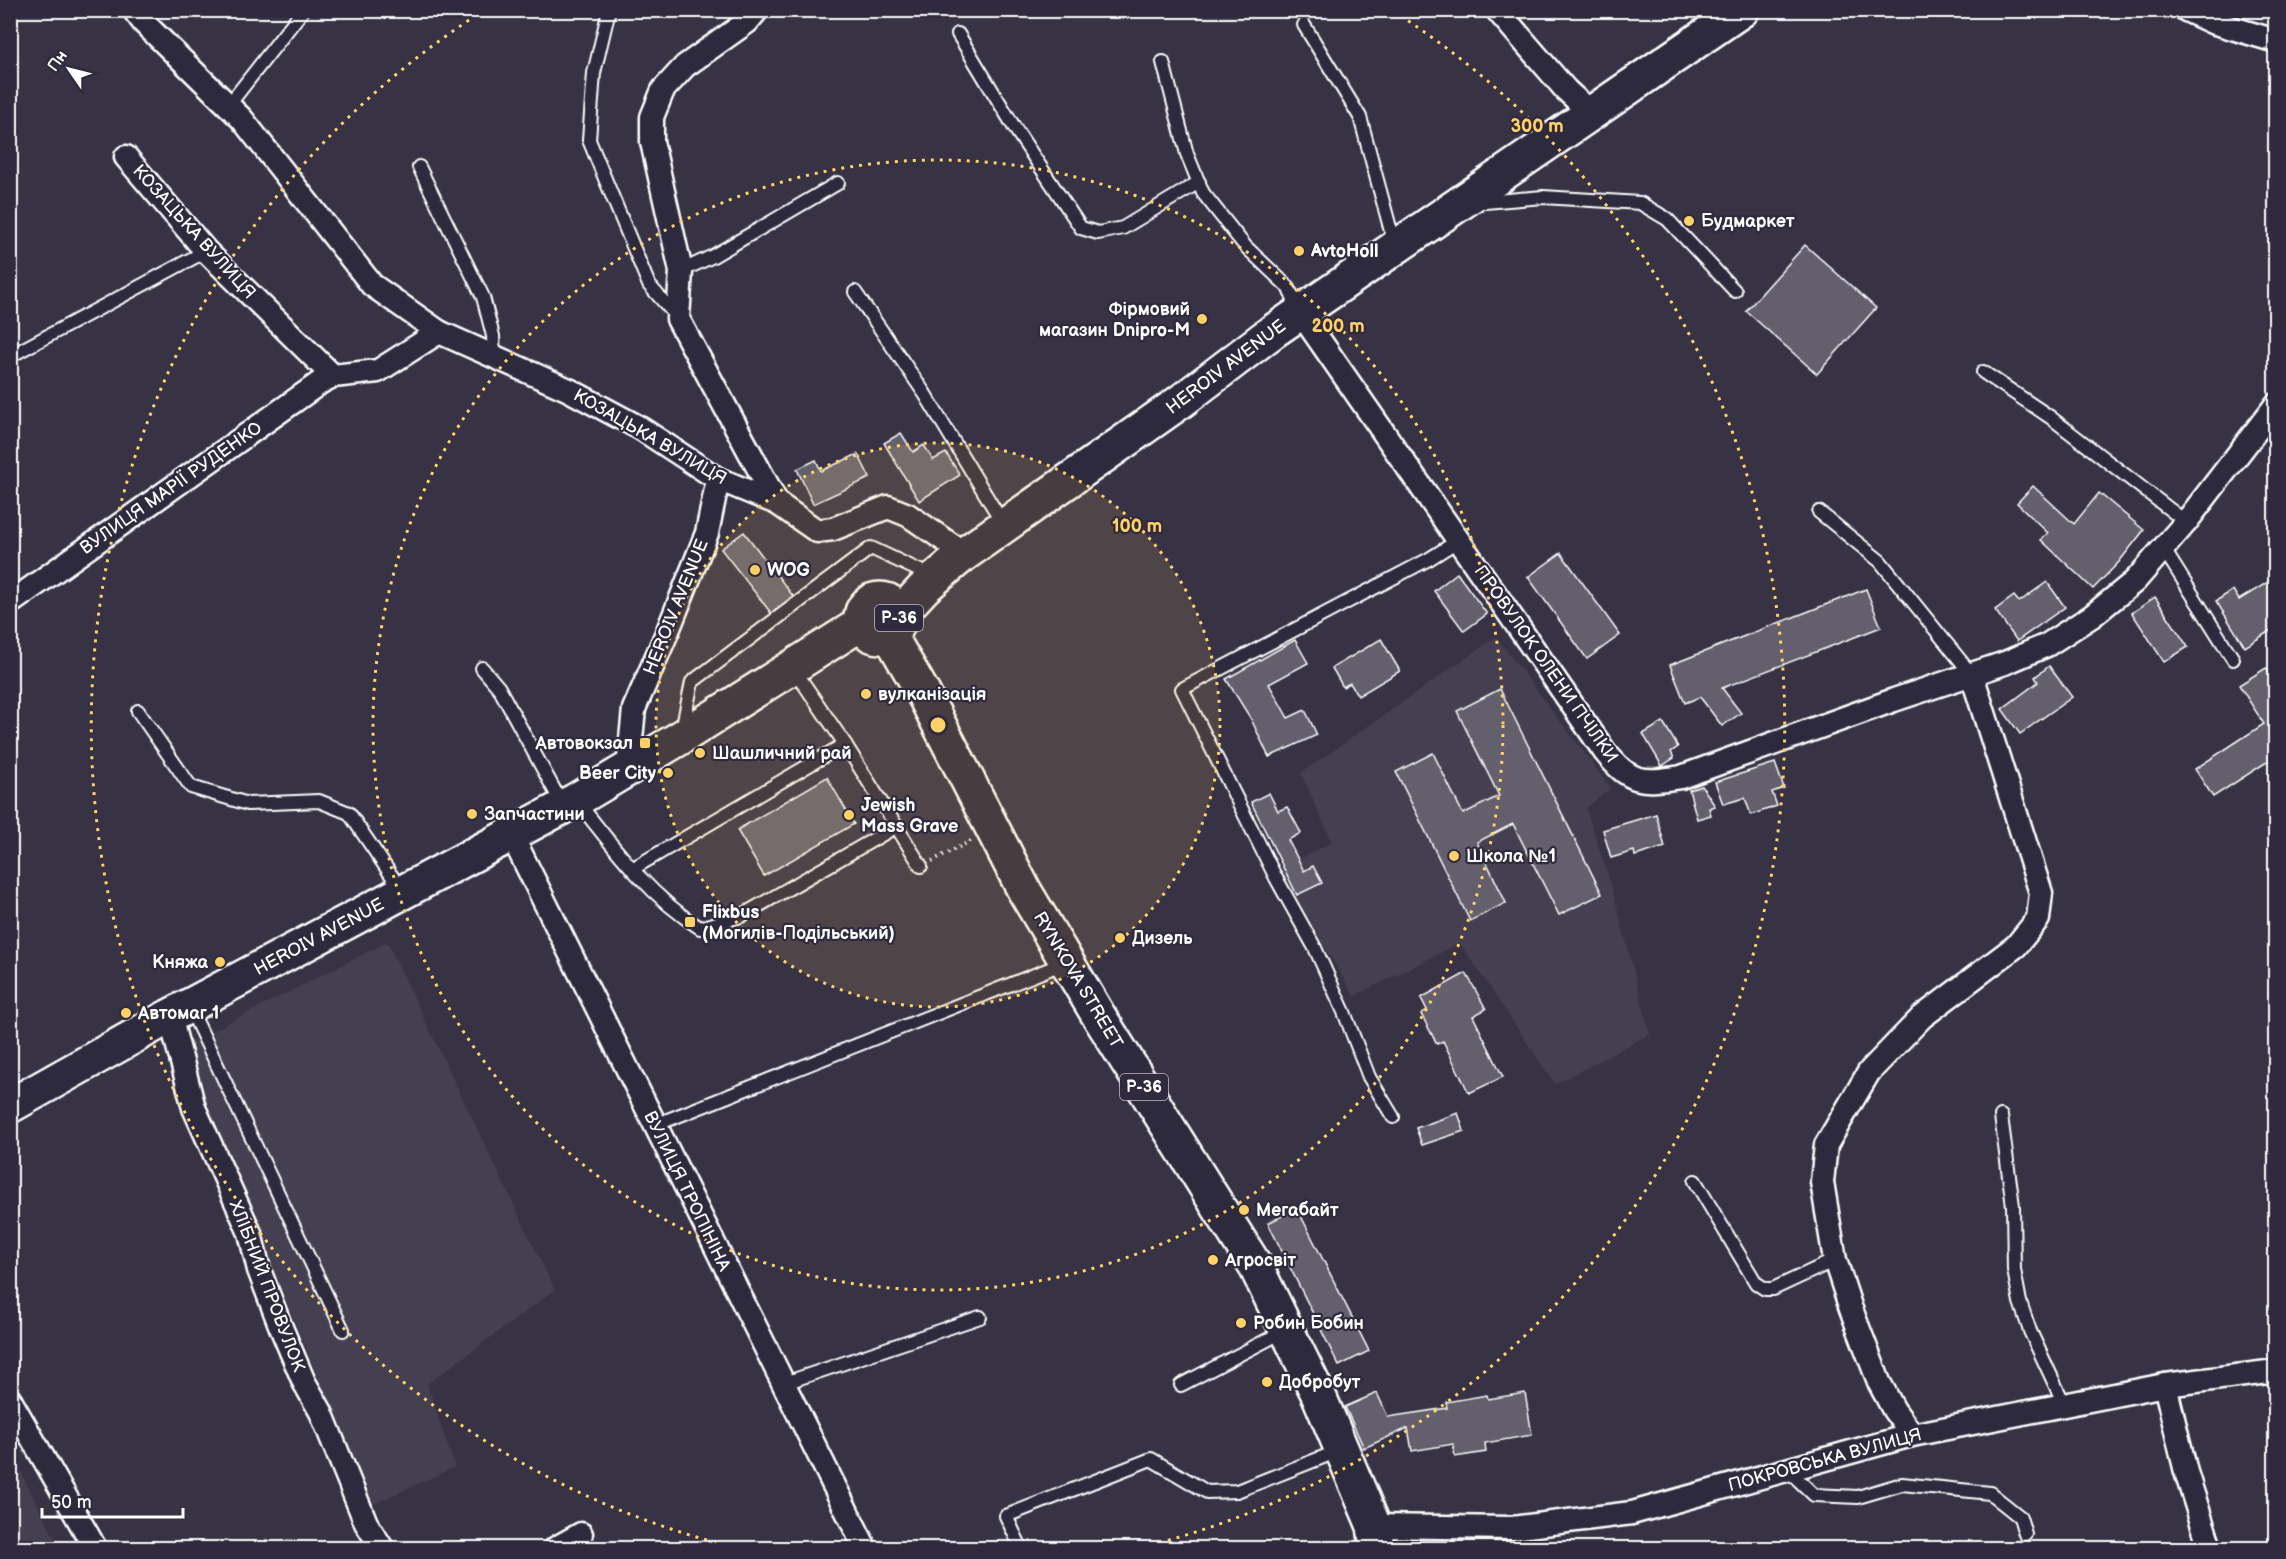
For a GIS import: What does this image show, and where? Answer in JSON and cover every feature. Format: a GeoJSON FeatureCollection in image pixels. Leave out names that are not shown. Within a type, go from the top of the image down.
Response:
{"type":"FeatureCollection","features":[{"type":"Feature","properties":{"kind":"main road","name":"HEROIV AVENUE"},"geometry":{"type":"LineString","coordinates":[[1586,109],[1715,10]]}},
{"type":"Feature","properties":{"kind":"main road","name":"HEROIV AVENUE"},"geometry":{"type":"LineString","coordinates":[[885,618],[920,571],[996,512],[1586,109],[1742,10]]}},
{"type":"Feature","properties":{"kind":"main road","name":"HEROIV AVENUE"},"geometry":{"type":"LineString","coordinates":[[10,1106],[180,1011],[570,803],[680,738],[792,667],[885,618],[963,555],[1180,402],[1297,306],[1392,235],[1462,195]]}},
{"type":"Feature","properties":{"kind":"main road","name":"RYNKOVA STREET"},"geometry":{"type":"LineString","coordinates":[[885,618],[1024,890],[1256,1267],[1319,1396],[1376,1537]]}},
{"type":"Feature","properties":{"kind":"street","name":"КОЗАЦЬКА ВУЛИЦЯ"},"geometry":{"type":"LineString","coordinates":[[134,10],[144,24],[242,119],[372,285],[439,332],[569,390],[630,422],[718,479],[777,502],[817,531],[833,529],[888,507],[908,515],[952,546]]}},
{"type":"Feature","properties":{"kind":"street"},"geometry":{"type":"LineString","coordinates":[[757,10],[747,22],[685,66],[663,90],[652,117],[652,142],[681,271],[678,319],[777,502]]}},
{"type":"Feature","properties":{"kind":"street"},"geometry":{"type":"LineString","coordinates":[[1497,10],[1586,109]]}},
{"type":"Feature","properties":{"kind":"street"},"geometry":{"type":"LineString","coordinates":[[2186,10],[2212,22],[2276,41]]}},
{"type":"Feature","properties":{"kind":"street","name":"КОЗАЦЬКА ВУЛИЦЯ"},"geometry":{"type":"LineString","coordinates":[[126,157],[206,251],[333,376]]}},
{"type":"Feature","properties":{"kind":"street","name":"ПРОВУЛОК ОЛЕНИ ПЧІЛКИ"},"geometry":{"type":"LineString","coordinates":[[1297,306],[1605,752],[1619,769],[1635,779],[1652,782],[1681,777],[1894,700],[1972,675],[2047,645],[2092,616],[2134,581],[2186,522],[2276,405]]}},
{"type":"Feature","properties":{"kind":"street"},"geometry":{"type":"LineString","coordinates":[[333,376],[378,371],[439,332]]}},
{"type":"Feature","properties":{"kind":"street","name":"ВУЛИЦЯ МАРІЇ РУДЕНКО"},"geometry":{"type":"LineString","coordinates":[[10,603],[321,382],[333,376]]}},
{"type":"Feature","properties":{"kind":"street","name":"HEROIV AVENUE"},"geometry":{"type":"LineString","coordinates":[[628,769],[634,708],[707,533],[718,479]]}},
{"type":"Feature","properties":{"kind":"street"},"geometry":{"type":"LineString","coordinates":[[1912,1435],[1894,1410],[1879,1382],[1851,1309],[1835,1260],[1822,1182],[1826,1145],[1869,1072],[1922,1017],[2016,946],[2038,920],[2041,893],[1972,675]]}},
{"type":"Feature","properties":{"kind":"street","name":"ВУЛИЦЯ ТРОПІНІНА"},"geometry":{"type":"LineString","coordinates":[[511,834],[865,1548]]}},
{"type":"Feature","properties":{"kind":"street","name":"ХЛІБНИЙ ПРОВУЛОК"},"geometry":{"type":"LineString","coordinates":[[180,1011],[194,1108],[250,1233],[259,1270],[304,1382],[321,1413],[366,1523],[382,1548]]}},
{"type":"Feature","properties":{"kind":"street","name":"ПОКРОВСЬКА ВУЛИЦЯ"},"geometry":{"type":"LineString","coordinates":[[1376,1537],[1512,1528],[1632,1513],[1912,1435],[2165,1385],[2276,1371]]}},
{"type":"Feature","properties":{"kind":"street"},"geometry":{"type":"LineString","coordinates":[[2165,1385],[2186,1472],[2210,1548]]}},
{"type":"Feature","properties":{"kind":"street"},"geometry":{"type":"LineString","coordinates":[[10,1400],[94,1548]]}},
{"type":"Feature","properties":{"kind":"street"},"geometry":{"type":"LineString","coordinates":[[556,1548],[581,1534]]}},
{"type":"Feature","properties":{"kind":"lane"},"geometry":{"type":"LineString","coordinates":[[228,106],[303,10]]}},
{"type":"Feature","properties":{"kind":"lane"},"geometry":{"type":"LineString","coordinates":[[609,10],[594,73],[590,140],[649,285],[678,319]]}},
{"type":"Feature","properties":{"kind":"lane"},"geometry":{"type":"LineString","coordinates":[[1304,25],[1360,117],[1392,235]]}},
{"type":"Feature","properties":{"kind":"lane"},"geometry":{"type":"LineString","coordinates":[[958,34],[1016,130],[1081,228],[1098,233],[1123,228],[1199,182]]}},
{"type":"Feature","properties":{"kind":"lane"},"geometry":{"type":"LineString","coordinates":[[1163,62],[1187,154],[1203,193],[1245,246],[1288,287],[1297,306]]}},
{"type":"Feature","properties":{"kind":"lane"},"geometry":{"type":"LineString","coordinates":[[419,167],[483,297],[493,336],[494,356]]}},
{"type":"Feature","properties":{"kind":"lane"},"geometry":{"type":"LineString","coordinates":[[681,271],[713,256],[838,183]]}},
{"type":"Feature","properties":{"kind":"lane"},"geometry":{"type":"LineString","coordinates":[[1462,195],[1485,202],[1543,197],[1640,203],[1667,219],[1735,291]]}},
{"type":"Feature","properties":{"kind":"lane"},"geometry":{"type":"LineString","coordinates":[[10,353],[16,353],[206,251]]}},
{"type":"Feature","properties":{"kind":"lane"},"geometry":{"type":"LineString","coordinates":[[855,292],[925,394],[996,512]]}},
{"type":"Feature","properties":{"kind":"lane"},"geometry":{"type":"LineString","coordinates":[[1983,372],[2050,417],[2186,522]]}},
{"type":"Feature","properties":{"kind":"lane"},"geometry":{"type":"LineString","coordinates":[[1819,512],[1880,561],[1972,675]]}},
{"type":"Feature","properties":{"kind":"lane"},"geometry":{"type":"LineString","coordinates":[[1393,1117],[1369,1077],[1344,1012],[1315,948],[1276,878],[1182,689],[1429,559],[1459,540]]}},
{"type":"Feature","properties":{"kind":"lane"},"geometry":{"type":"LineString","coordinates":[[680,738],[692,682],[871,548],[920,571]]}},
{"type":"Feature","properties":{"kind":"lane"},"geometry":{"type":"LineString","coordinates":[[2163,548],[2233,659]]}},
{"type":"Feature","properties":{"kind":"lane"},"geometry":{"type":"LineString","coordinates":[[792,667],[845,744],[921,866]]}},
{"type":"Feature","properties":{"kind":"lane"},"geometry":{"type":"LineString","coordinates":[[482,668],[499,688],[570,803],[675,912],[700,928],[741,916],[897,826]]}},
{"type":"Feature","properties":{"kind":"lane"},"geometry":{"type":"LineString","coordinates":[[138,711],[191,787],[248,804],[319,801],[349,813],[403,892]]}},
{"type":"Feature","properties":{"kind":"lane"},"geometry":{"type":"LineString","coordinates":[[632,869],[845,744]]}},
{"type":"Feature","properties":{"kind":"lane"},"geometry":{"type":"LineString","coordinates":[[655,1125],[1067,962]]}},
{"type":"Feature","properties":{"kind":"lane"},"geometry":{"type":"LineString","coordinates":[[180,1011],[343,1330]]}},
{"type":"Feature","properties":{"kind":"lane"},"geometry":{"type":"LineString","coordinates":[[2001,1116],[2013,1206],[2014,1270],[2020,1302],[2030,1331],[2065,1406]]}},
{"type":"Feature","properties":{"kind":"lane"},"geometry":{"type":"LineString","coordinates":[[1695,1181],[1756,1282],[1765,1289],[1773,1289],[1835,1260]]}},
{"type":"Feature","properties":{"kind":"lane"},"geometry":{"type":"LineString","coordinates":[[782,1384],[980,1317]]}},
{"type":"Feature","properties":{"kind":"lane"},"geometry":{"type":"LineString","coordinates":[[1181,1385],[1287,1330]]}},
{"type":"Feature","properties":{"kind":"lane"},"geometry":{"type":"LineString","coordinates":[[1021,1548],[1006,1516],[1151,1460],[1207,1492],[1237,1491],[1342,1450]]}},
{"type":"Feature","properties":{"kind":"lane"},"geometry":{"type":"LineString","coordinates":[[1788,1470],[1814,1495],[1858,1497],[1902,1484],[1990,1493],[2020,1517],[2025,1534]]}},
{"type":"Feature","properties":{"kind":"path"},"geometry":{"type":"LineString","coordinates":[[921,866],[965,844]]}},
{"type":"Feature","properties":{"kind":"shaded area","name":"Школа №1"},"geometry":{"type":"Polygon","coordinates":[[[1496,637],[1611,788],[1586,808],[1612,888],[1650,1034],[1555,1084],[1460,943],[1354,996],[1279,870],[1332,842],[1301,773],[1496,637]]]}},
{"type":"Feature","properties":{"kind":"shaded area"},"geometry":{"type":"Polygon","coordinates":[[[387,942],[555,1290],[427,1384],[455,1467],[371,1505],[181,1047],[387,942]]]}},
{"type":"Feature","properties":{"kind":"shaded area"},"geometry":{"type":"Polygon","coordinates":[[[11,1454],[60,1548],[11,1548],[11,1454]]]}},
{"type":"Feature","properties":{"kind":"building"},"geometry":{"type":"Polygon","coordinates":[[[1805,245],[1876,308],[1817,374],[1746,311],[1805,245]]]}},
{"type":"Feature","properties":{"kind":"building"},"geometry":{"type":"Polygon","coordinates":[[[901,433],[913,452],[924,445],[933,460],[946,453],[960,475],[919,501],[884,443],[901,433]]]}},
{"type":"Feature","properties":{"kind":"building"},"geometry":{"type":"Polygon","coordinates":[[[858,454],[870,478],[813,504],[797,469],[816,460],[821,471],[858,454]]]}},
{"type":"Feature","properties":{"kind":"building"},"geometry":{"type":"Polygon","coordinates":[[[2033,486],[2074,524],[2099,493],[2144,530],[2119,562],[2093,589],[2041,540],[2048,533],[2017,503],[2033,486]]]}},
{"type":"Feature","properties":{"kind":"building"},"geometry":{"type":"Polygon","coordinates":[[[744,532],[793,596],[771,613],[721,549],[744,532]]]}},
{"type":"Feature","properties":{"kind":"building"},"geometry":{"type":"Polygon","coordinates":[[[1561,553],[1620,635],[1587,659],[1528,577],[1561,553]]]}},
{"type":"Feature","properties":{"kind":"building"},"geometry":{"type":"Polygon","coordinates":[[[1457,573],[1487,614],[1464,631],[1434,591],[1457,573]]]}},
{"type":"Feature","properties":{"kind":"building"},"geometry":{"type":"Polygon","coordinates":[[[2276,577],[2276,627],[2245,647],[2216,601],[2233,590],[2239,600],[2276,577]]]}},
{"type":"Feature","properties":{"kind":"building"},"geometry":{"type":"Polygon","coordinates":[[[2047,582],[2065,607],[2017,641],[1995,610],[2014,596],[2019,602],[2047,582]]]}},
{"type":"Feature","properties":{"kind":"building"},"geometry":{"type":"Polygon","coordinates":[[[1866,589],[1881,627],[1722,688],[1741,713],[1722,726],[1700,697],[1685,703],[1670,665],[1866,589]]]}},
{"type":"Feature","properties":{"kind":"building"},"geometry":{"type":"Polygon","coordinates":[[[2155,597],[2188,647],[2164,662],[2132,613],[2155,597]]]}},
{"type":"Feature","properties":{"kind":"building"},"geometry":{"type":"Polygon","coordinates":[[[1381,639],[1400,671],[1358,696],[1350,683],[1343,687],[1332,668],[1381,639]]]}},
{"type":"Feature","properties":{"kind":"building"},"geometry":{"type":"Polygon","coordinates":[[[1295,640],[1308,663],[1269,684],[1288,718],[1305,710],[1317,735],[1269,757],[1251,719],[1226,679],[1295,640]]]}},
{"type":"Feature","properties":{"kind":"building"},"geometry":{"type":"Polygon","coordinates":[[[2049,666],[2072,697],[2020,734],[2002,709],[2038,682],[2035,677],[2049,666]]]}},
{"type":"Feature","properties":{"kind":"building"},"geometry":{"type":"Polygon","coordinates":[[[2266,668],[2276,684],[2276,756],[2213,797],[2195,769],[2264,724],[2239,685],[2266,668]]]}},
{"type":"Feature","properties":{"kind":"building"},"geometry":{"type":"Polygon","coordinates":[[[1500,689],[1602,894],[1559,915],[1513,824],[1477,842],[1506,903],[1470,921],[1396,772],[1433,753],[1463,814],[1499,796],[1457,711],[1500,689]]]}},
{"type":"Feature","properties":{"kind":"building"},"geometry":{"type":"Polygon","coordinates":[[[1663,722],[1678,747],[1671,752],[1674,758],[1662,766],[1643,734],[1663,722]]]}},
{"type":"Feature","properties":{"kind":"building"},"geometry":{"type":"Polygon","coordinates":[[[1775,763],[1784,788],[1772,792],[1777,806],[1751,815],[1745,798],[1723,804],[1715,782],[1775,763]]]}},
{"type":"Feature","properties":{"kind":"building"},"geometry":{"type":"Polygon","coordinates":[[[827,777],[854,824],[764,876],[737,830],[827,777]]]}},
{"type":"Feature","properties":{"kind":"building"},"geometry":{"type":"Polygon","coordinates":[[[1702,786],[1715,806],[1709,808],[1711,815],[1697,819],[1689,790],[1702,786]]]}},
{"type":"Feature","properties":{"kind":"building"},"geometry":{"type":"Polygon","coordinates":[[[1269,793],[1278,811],[1287,807],[1301,833],[1288,840],[1304,871],[1313,866],[1322,883],[1297,895],[1251,802],[1269,793]]]}},
{"type":"Feature","properties":{"kind":"building"},"geometry":{"type":"Polygon","coordinates":[[[1656,814],[1665,847],[1635,856],[1634,851],[1611,858],[1603,830],[1656,814]]]}},
{"type":"Feature","properties":{"kind":"building"},"geometry":{"type":"Polygon","coordinates":[[[1466,973],[1486,1009],[1473,1016],[1503,1077],[1469,1093],[1443,1041],[1437,1044],[1421,1014],[1427,1010],[1421,998],[1466,973]]]}},
{"type":"Feature","properties":{"kind":"building"},"geometry":{"type":"Polygon","coordinates":[[[1458,1113],[1464,1131],[1422,1145],[1416,1128],[1458,1113]]]}},
{"type":"Feature","properties":{"kind":"building"},"geometry":{"type":"Polygon","coordinates":[[[1297,1208],[1369,1351],[1339,1366],[1268,1223],[1297,1208]]]}},
{"type":"Feature","properties":{"kind":"building"},"geometry":{"type":"Polygon","coordinates":[[[1377,1393],[1388,1417],[1447,1408],[1446,1402],[1487,1395],[1488,1399],[1525,1393],[1532,1435],[1485,1443],[1486,1452],[1455,1457],[1453,1444],[1412,1451],[1408,1428],[1364,1448],[1345,1407],[1377,1393]]]}},
{"type":"Feature","properties":{"kind":"place","name":"Будмаркет"},"geometry":{"type":"Point","coordinates":[1689,221]}},
{"type":"Feature","properties":{"kind":"place","name":"AvtoHoll"},"geometry":{"type":"Point","coordinates":[1299,251]}},
{"type":"Feature","properties":{"kind":"place","name":"Фірмовий магазин Dnipro-M"},"geometry":{"type":"Point","coordinates":[1202,319]}},
{"type":"Feature","properties":{"kind":"place","name":"WOG"},"geometry":{"type":"Point","coordinates":[755,570]}},
{"type":"Feature","properties":{"kind":"place","name":"вулканізація"},"geometry":{"type":"Point","coordinates":[866,694]}},
{"type":"Feature","properties":{"kind":"place","name":"Автовокзал"},"geometry":{"type":"Point","coordinates":[645,743]}},
{"type":"Feature","properties":{"kind":"place","name":"Шашличний рай"},"geometry":{"type":"Point","coordinates":[700,753]}},
{"type":"Feature","properties":{"kind":"place","name":"Beer City"},"geometry":{"type":"Point","coordinates":[668,773]}},
{"type":"Feature","properties":{"kind":"place","name":"Запчастини"},"geometry":{"type":"Point","coordinates":[472,814]}},
{"type":"Feature","properties":{"kind":"place","name":"Jewish Mass Grave"},"geometry":{"type":"Point","coordinates":[849,815]}},
{"type":"Feature","properties":{"kind":"place","name":"Школа №1"},"geometry":{"type":"Point","coordinates":[1454,856]}},
{"type":"Feature","properties":{"kind":"place","name":"Flixbus (Могилів-Подільський)"},"geometry":{"type":"Point","coordinates":[690,922]}},
{"type":"Feature","properties":{"kind":"place","name":"Дизель"},"geometry":{"type":"Point","coordinates":[1120,938]}},
{"type":"Feature","properties":{"kind":"place","name":"Княжа"},"geometry":{"type":"Point","coordinates":[220,962]}},
{"type":"Feature","properties":{"kind":"place","name":"Автомаг 1"},"geometry":{"type":"Point","coordinates":[126,1013]}},
{"type":"Feature","properties":{"kind":"place","name":"Мегабайт"},"geometry":{"type":"Point","coordinates":[1244,1210]}},
{"type":"Feature","properties":{"kind":"place","name":"Агросвіт"},"geometry":{"type":"Point","coordinates":[1213,1260]}},
{"type":"Feature","properties":{"kind":"place","name":"Робин Бобин"},"geometry":{"type":"Point","coordinates":[1241,1323]}},
{"type":"Feature","properties":{"kind":"place","name":"Добробут"},"geometry":{"type":"Point","coordinates":[1267,1382]}}]}
